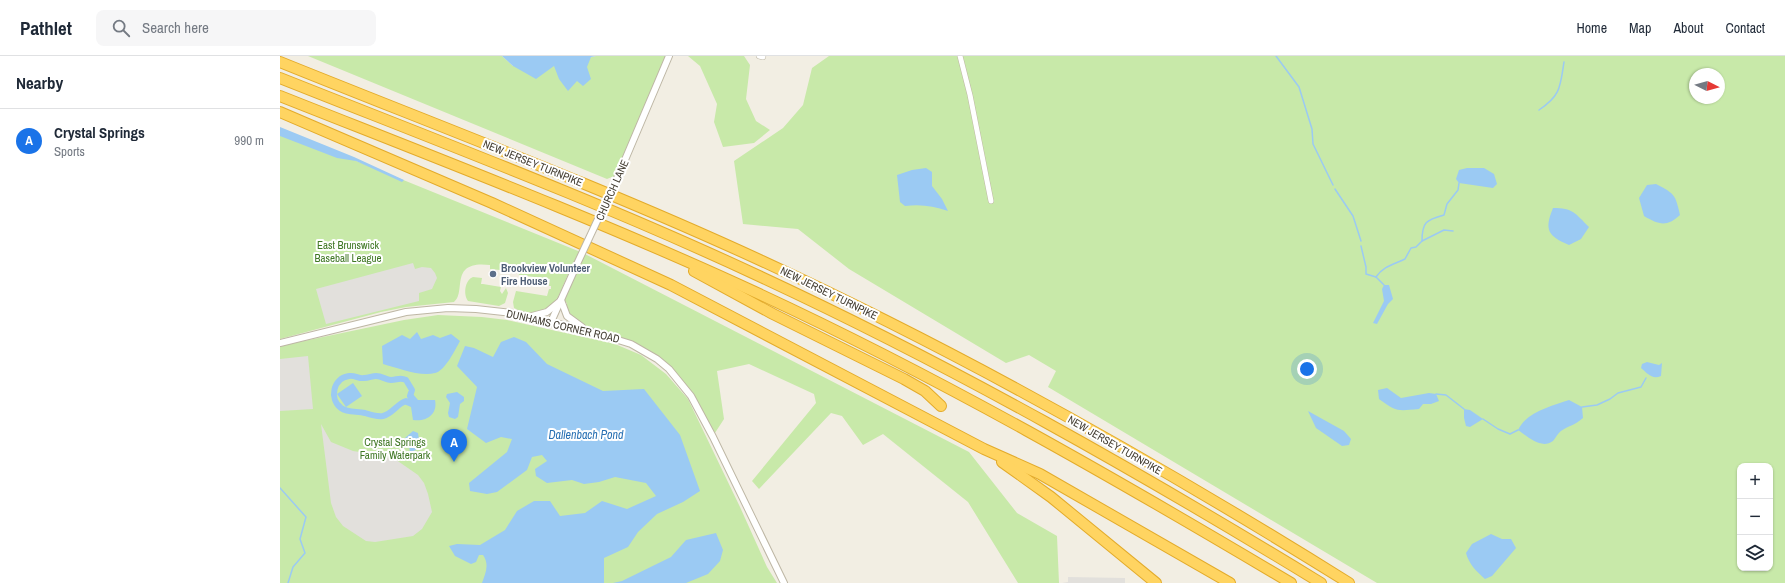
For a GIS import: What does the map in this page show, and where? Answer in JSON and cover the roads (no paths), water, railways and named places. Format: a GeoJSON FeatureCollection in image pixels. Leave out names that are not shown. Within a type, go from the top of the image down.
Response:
{"type":"FeatureCollection","features":[{"type":"Feature","properties":{"kind":"highway","name":"NEW JERSEY TURNPIKE"},"geometry":{"type":"LineString","coordinates":[[280,62],[639,206],[756,258],[853,304],[1010,386],[1117,445],[1349,583]]}},
{"type":"Feature","properties":{"kind":"highway","name":"NEW JERSEY TURNPIKE"},"geometry":{"type":"LineString","coordinates":[[280,78],[581,198],[717,257],[845,317],[1071,436],[1207,514],[1322,583]]}},
{"type":"Feature","properties":{"kind":"highway"},"geometry":{"type":"LineString","coordinates":[[280,96],[628,235],[757,293],[931,380],[1115,480],[1290,583]]}},
{"type":"Feature","properties":{"kind":"highway"},"geometry":{"type":"LineString","coordinates":[[280,112],[492,203],[671,285],[984,449],[1040,474],[1230,583]]}},
{"type":"Feature","properties":{"kind":"highway"},"geometry":{"type":"LineString","coordinates":[[628,235],[773,314],[904,379],[925,391],[941,406]]}},
{"type":"Feature","properties":{"kind":"highway"},"geometry":{"type":"LineString","coordinates":[[984,449],[1051,496],[1156,583]]}},
{"type":"Feature","properties":{"kind":"street","name":"CHURCH LANE"},"geometry":{"type":"LineString","coordinates":[[551,322],[619,174],[669,56]]}},
{"type":"Feature","properties":{"kind":"street"},"geometry":{"type":"LineString","coordinates":[[960,56],[970,95],[991,202]]}},
{"type":"Feature","properties":{"kind":"street"},"geometry":{"type":"LineString","coordinates":[[529,317],[547,312],[561,300],[567,316],[589,331]]}},
{"type":"Feature","properties":{"kind":"street","name":"DUNHAMS CORNER ROAD"},"geometry":{"type":"LineString","coordinates":[[280,343],[421,310],[439,308],[476,308],[529,317],[589,331],[618,339],[644,351],[657,359],[680,381],[700,410],[784,583]]}},
{"type":"Feature","properties":{"kind":"water"},"geometry":{"type":"Polygon","coordinates":[[[502,56],[596,56],[591,57],[587,67],[591,79],[583,86],[577,81],[568,91],[559,79],[554,66],[536,79],[513,66],[502,56]]]}},
{"type":"Feature","properties":{"kind":"water"},"geometry":{"type":"Polygon","coordinates":[[[280,127],[354,157],[404,180],[402,182],[356,161],[337,158],[280,136],[280,127]]]}},
{"type":"Feature","properties":{"kind":"water"},"geometry":{"type":"Polygon","coordinates":[[[926,168],[932,172],[932,186],[942,199],[948,211],[927,206],[905,206],[900,202],[897,175],[912,170],[926,168]]]}},
{"type":"Feature","properties":{"kind":"water"},"geometry":{"type":"Polygon","coordinates":[[[1467,168],[1484,168],[1494,174],[1497,184],[1493,188],[1459,183],[1456,179],[1459,170],[1467,168]]]}},
{"type":"Feature","properties":{"kind":"water"},"geometry":{"type":"Polygon","coordinates":[[[1656,184],[1673,195],[1680,215],[1667,223],[1659,223],[1644,216],[1639,198],[1647,185],[1656,184]]]}},
{"type":"Feature","properties":{"kind":"water"},"geometry":{"type":"Polygon","coordinates":[[[1553,208],[1565,209],[1573,212],[1589,227],[1581,239],[1569,245],[1556,239],[1552,235],[1549,222],[1553,208]]]}},
{"type":"Feature","properties":{"kind":"water"},"geometry":{"type":"Polygon","coordinates":[[[1384,285],[1389,285],[1393,299],[1388,304],[1377,324],[1373,323],[1384,301],[1382,289],[1384,285]]]}},
{"type":"Feature","properties":{"kind":"water"},"geometry":{"type":"Polygon","coordinates":[[[417,332],[421,339],[433,335],[440,338],[451,334],[460,341],[449,360],[439,371],[435,373],[423,374],[409,372],[383,364],[382,346],[402,335],[410,339],[417,332]]]}},
{"type":"Feature","properties":{"kind":"water","name":"Dallenbach Pond"},"geometry":{"type":"Polygon","coordinates":[[[514,337],[526,342],[547,364],[603,391],[644,389],[680,435],[700,491],[683,502],[657,514],[638,532],[628,547],[604,558],[604,583],[482,583],[487,566],[483,555],[479,555],[476,562],[471,564],[455,556],[449,546],[457,544],[480,545],[505,530],[517,511],[534,501],[550,501],[560,516],[585,513],[602,501],[627,509],[656,496],[646,483],[615,477],[599,482],[584,484],[572,480],[547,483],[536,476],[535,469],[547,461],[542,455],[532,457],[527,470],[497,492],[487,494],[470,491],[469,483],[507,452],[512,439],[501,437],[486,443],[467,429],[477,387],[457,366],[465,346],[474,348],[493,357],[501,342],[514,337]]]}},
{"type":"Feature","properties":{"kind":"water"},"geometry":{"type":"Polygon","coordinates":[[[1647,362],[1659,365],[1662,363],[1661,376],[1652,377],[1641,368],[1642,364],[1647,362]]]}},
{"type":"Feature","properties":{"kind":"water"},"geometry":{"type":"Polygon","coordinates":[[[353,383],[362,396],[346,407],[337,394],[353,383]]]}},
{"type":"Feature","properties":{"kind":"water"},"geometry":{"type":"Polygon","coordinates":[[[1387,388],[1401,398],[1429,393],[1436,394],[1439,401],[1431,404],[1423,404],[1419,409],[1398,410],[1379,399],[1378,390],[1387,388]]]}},
{"type":"Feature","properties":{"kind":"water"},"geometry":{"type":"Polygon","coordinates":[[[457,392],[464,397],[464,401],[460,404],[458,417],[455,419],[449,417],[448,413],[450,403],[446,397],[447,394],[457,392]]]}},
{"type":"Feature","properties":{"kind":"water"},"geometry":{"type":"Polygon","coordinates":[[[412,393],[418,400],[435,400],[435,409],[430,416],[423,420],[413,420],[411,407],[404,404],[412,393]]]}},
{"type":"Feature","properties":{"kind":"water"},"geometry":{"type":"Polygon","coordinates":[[[1569,400],[1582,407],[1583,418],[1577,423],[1558,433],[1553,441],[1544,444],[1539,443],[1518,430],[1533,414],[1569,400]]]}},
{"type":"Feature","properties":{"kind":"water"},"geometry":{"type":"Polygon","coordinates":[[[1464,409],[1470,410],[1483,419],[1470,427],[1466,426],[1464,409]]]}},
{"type":"Feature","properties":{"kind":"water"},"geometry":{"type":"Polygon","coordinates":[[[1308,411],[1344,431],[1351,439],[1349,445],[1342,446],[1316,428],[1308,411]]]}},
{"type":"Feature","properties":{"kind":"water"},"geometry":{"type":"Polygon","coordinates":[[[413,431],[418,433],[420,446],[416,450],[410,452],[409,446],[404,443],[405,438],[413,431]]]}},
{"type":"Feature","properties":{"kind":"water"},"geometry":{"type":"Polygon","coordinates":[[[716,533],[723,550],[720,561],[708,574],[686,583],[613,583],[622,581],[671,557],[686,540],[716,533]]]}},
{"type":"Feature","properties":{"kind":"water"},"geometry":{"type":"Polygon","coordinates":[[[1491,534],[1502,539],[1511,539],[1516,548],[1492,576],[1485,579],[1473,567],[1466,553],[1472,544],[1491,534]]]}},
{"type":"Feature","properties":{"kind":"waterway"},"geometry":{"type":"LineString","coordinates":[[1276,56],[1299,87],[1312,129],[1313,144],[1333,185]]}},
{"type":"Feature","properties":{"kind":"waterway"},"geometry":{"type":"LineString","coordinates":[[1539,110],[1556,95],[1562,78],[1564,62]]}},
{"type":"Feature","properties":{"kind":"waterway"},"geometry":{"type":"LineString","coordinates":[[1384,285],[1376,277],[1382,270],[1405,259],[1411,248],[1416,247],[1422,241],[1424,226],[1429,220],[1444,215],[1447,204],[1458,190],[1459,183]]}},
{"type":"Feature","properties":{"kind":"waterway"},"geometry":{"type":"LineString","coordinates":[[1335,189],[1353,216],[1361,241]]}},
{"type":"Feature","properties":{"kind":"waterway"},"geometry":{"type":"LineString","coordinates":[[1422,241],[1444,230],[1453,231]]}},
{"type":"Feature","properties":{"kind":"waterway"},"geometry":{"type":"LineString","coordinates":[[1361,246],[1366,267],[1366,274],[1376,277]]}},
{"type":"Feature","properties":{"kind":"waterway"},"geometry":{"type":"LineString","coordinates":[[406,401],[386,415],[376,416],[362,412],[347,411],[341,408],[335,399],[334,389],[339,381],[349,376],[362,378],[378,376],[389,380],[406,380],[412,390],[410,396]]}},
{"type":"Feature","properties":{"kind":"waterway"},"geometry":{"type":"LineString","coordinates":[[1582,407],[1597,405],[1610,399],[1618,393],[1641,387],[1646,378]]}},
{"type":"Feature","properties":{"kind":"waterway"},"geometry":{"type":"LineString","coordinates":[[1436,394],[1446,395],[1464,409]]}},
{"type":"Feature","properties":{"kind":"waterway"},"geometry":{"type":"LineString","coordinates":[[1483,419],[1498,429],[1510,434],[1518,430]]}},
{"type":"Feature","properties":{"kind":"waterway"},"geometry":{"type":"LineString","coordinates":[[280,488],[306,517],[300,539],[305,553],[293,567],[288,583]]}},
{"type":"Feature","properties":{"kind":"place","name":"Brookview Volunteer Fire House"},"geometry":{"type":"Point","coordinates":[493,274]}},
{"type":"Feature","properties":{"kind":"place","name":"Crystal Springs"},"geometry":{"type":"Point","coordinates":[454,462]}},
{"type":"Feature","properties":{"kind":"park label","name":"East Brunswick Baseball League"},"geometry":{"type":"Point","coordinates":[348,251]}},
{"type":"Feature","properties":{"kind":"park label","name":"Crystal Springs Family Waterpark"},"geometry":{"type":"Point","coordinates":[395,448]}}]}
